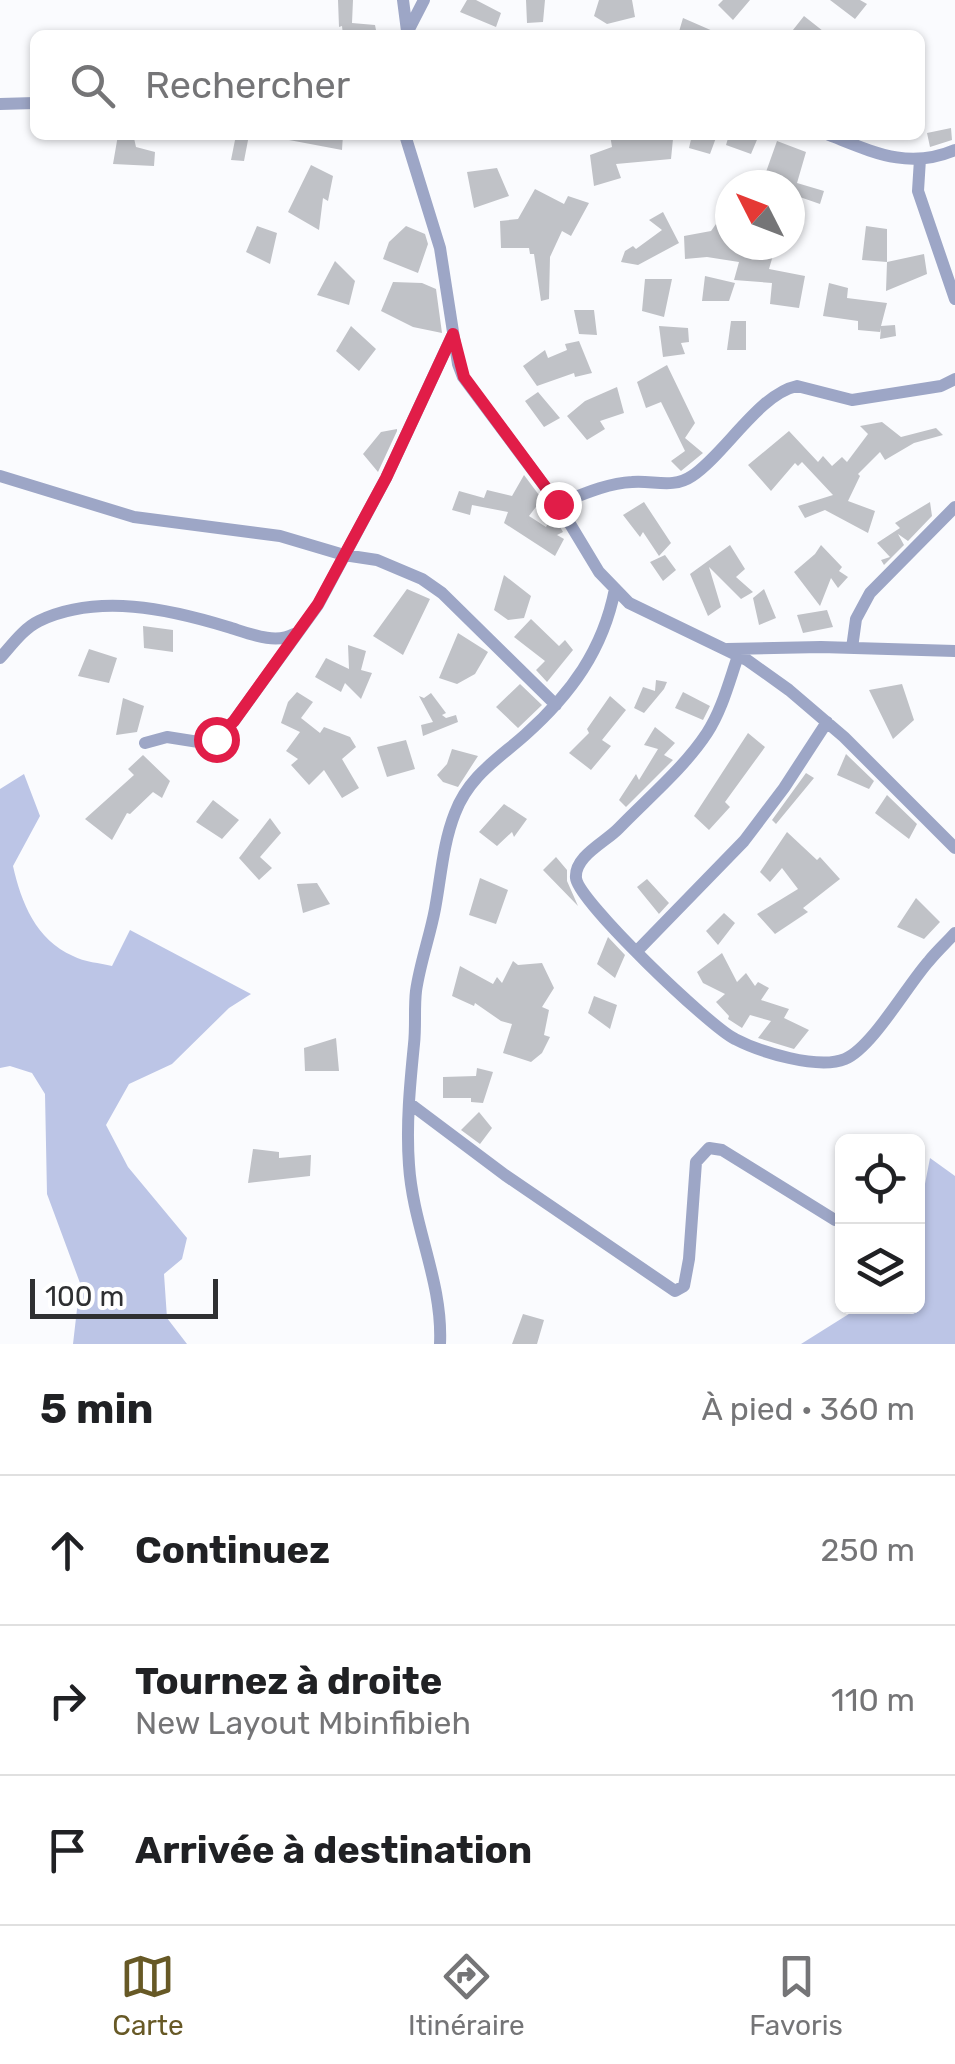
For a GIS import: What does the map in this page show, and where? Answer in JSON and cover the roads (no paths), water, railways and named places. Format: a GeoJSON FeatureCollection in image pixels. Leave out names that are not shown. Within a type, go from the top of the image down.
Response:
{"type":"FeatureCollection","features":[{"type":"Feature","properties":{"kind":"street"},"geometry":{"type":"LineString","coordinates":[[403,0],[407,30]]}},
{"type":"Feature","properties":{"kind":"street"},"geometry":{"type":"LineString","coordinates":[[409,30],[424,0]]}},
{"type":"Feature","properties":{"kind":"street"},"geometry":{"type":"LineString","coordinates":[[0,104],[30,103]]}},
{"type":"Feature","properties":{"kind":"street"},"geometry":{"type":"LineString","coordinates":[[407,140],[440,248],[464,377],[558,504],[598,572],[640,610],[738,656],[789,690],[901,790],[955,848]]}},
{"type":"Feature","properties":{"kind":"street"},"geometry":{"type":"LineString","coordinates":[[842,140],[880,156],[920,160],[955,150]]}},
{"type":"Feature","properties":{"kind":"street"},"geometry":{"type":"LineString","coordinates":[[920,160],[918,192],[955,299]]}},
{"type":"Feature","properties":{"kind":"street"},"geometry":{"type":"LineString","coordinates":[[145,743],[167,736],[193,742],[216,739],[234,721],[318,604],[386,478],[453,334]]}},
{"type":"Feature","properties":{"kind":"street"},"geometry":{"type":"LineString","coordinates":[[558,504],[630,482],[677,484],[693,475],[790,387],[852,400],[941,386],[955,380]]}},
{"type":"Feature","properties":{"kind":"street"},"geometry":{"type":"LineString","coordinates":[[0,476],[134,517],[280,536],[344,555],[377,560],[422,579],[442,593],[556,705]]}},
{"type":"Feature","properties":{"kind":"street"},"geometry":{"type":"LineString","coordinates":[[852,648],[856,619],[870,593],[955,506]]}},
{"type":"Feature","properties":{"kind":"street"},"geometry":{"type":"LineString","coordinates":[[440,1344],[441,1318],[418,1229],[409,1165],[408,1103],[416,992],[456,811],[469,785],[556,705],[598,648],[609,622],[615,590]]}},
{"type":"Feature","properties":{"kind":"street"},"geometry":{"type":"LineString","coordinates":[[0,658],[38,622],[112,605],[184,614],[268,638],[284,640],[294,634]]}},
{"type":"Feature","properties":{"kind":"street"},"geometry":{"type":"LineString","coordinates":[[724,649],[955,651]]}},
{"type":"Feature","properties":{"kind":"street"},"geometry":{"type":"LineString","coordinates":[[738,656],[707,734],[578,866],[576,880],[586,900],[678,993],[731,1037],[766,1052],[833,1062],[852,1056],[955,934]]}},
{"type":"Feature","properties":{"kind":"street"},"geometry":{"type":"LineString","coordinates":[[637,951],[744,841],[827,722]]}},
{"type":"Feature","properties":{"kind":"street"},"geometry":{"type":"LineString","coordinates":[[408,1103],[675,1291],[684,1286],[689,1259],[696,1162],[709,1148],[722,1150],[835,1220]]}}]}
